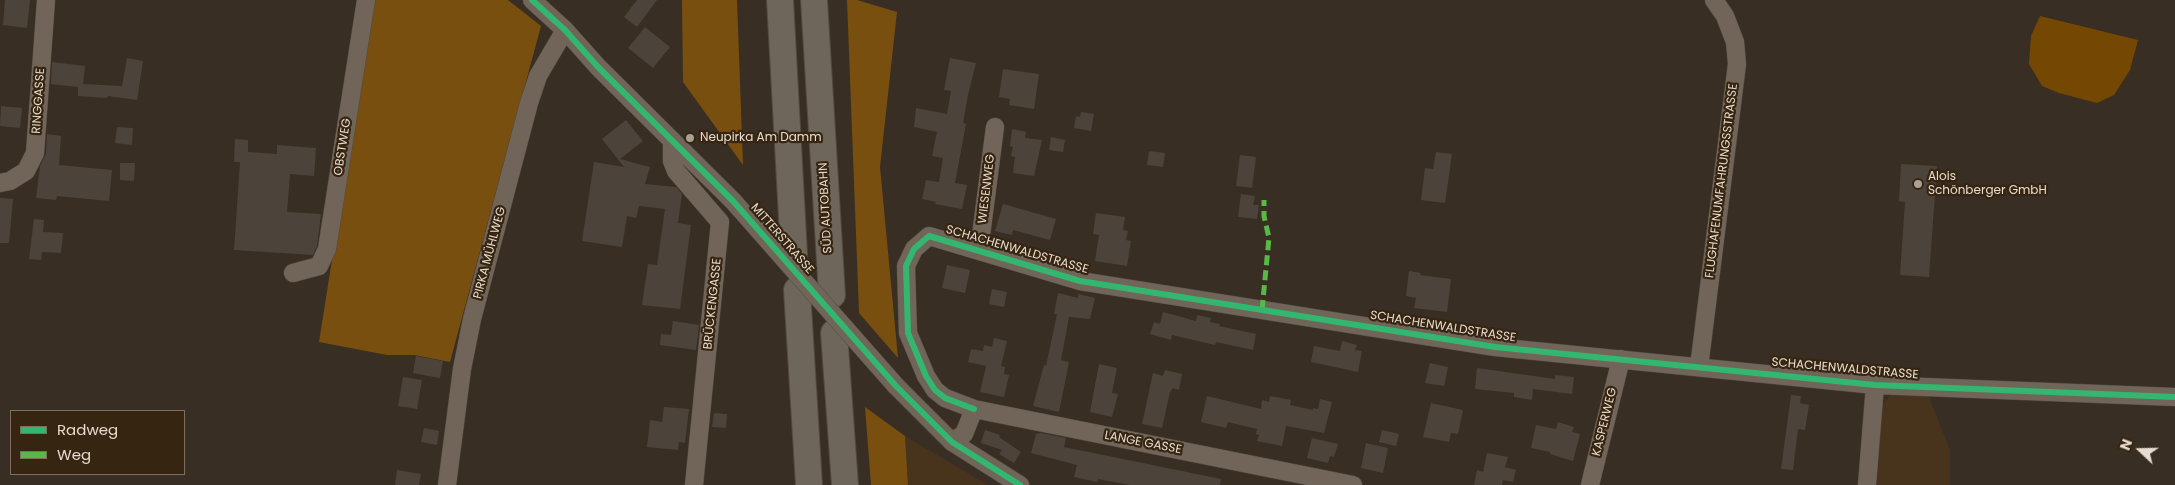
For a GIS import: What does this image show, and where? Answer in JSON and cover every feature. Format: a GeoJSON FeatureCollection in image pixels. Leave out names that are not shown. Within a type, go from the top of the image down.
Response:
{"type":"FeatureCollection","features":[{"type":"Feature","properties":{"kind":"highway"},"geometry":{"type":"LineString","coordinates":[[780,0],[794,254]]}},
{"type":"Feature","properties":{"kind":"highway","name":"SÜD AUTOBAHN"},"geometry":{"type":"LineString","coordinates":[[814,0],[832,295]]}},
{"type":"Feature","properties":{"kind":"highway"},"geometry":{"type":"LineString","coordinates":[[797,290],[809,485]]}},
{"type":"Feature","properties":{"kind":"highway"},"geometry":{"type":"LineString","coordinates":[[834,333],[845,485]]}},
{"type":"Feature","properties":{"kind":"street","name":"RINGGASSE"},"geometry":{"type":"LineString","coordinates":[[0,183],[10,181],[26,172],[35,153],[46,0]]}},
{"type":"Feature","properties":{"kind":"street","name":"OBSTWEG"},"geometry":{"type":"LineString","coordinates":[[293,273],[318,266],[326,249],[366,0]]}},
{"type":"Feature","properties":{"kind":"street","name":"MITTERSTRASSE"},"geometry":{"type":"LineString","coordinates":[[532,0],[565,30],[598,67],[733,201],[896,386],[952,442],[1020,485]]}},
{"type":"Feature","properties":{"kind":"street","name":"FLUGHAFENUMFAHRUNGSSTRASSE"},"geometry":{"type":"LineString","coordinates":[[1699,367],[1737,64],[1735,42],[1725,16],[1714,0]]}},
{"type":"Feature","properties":{"kind":"street","name":"PIRKA MÜHLWEG"},"geometry":{"type":"LineString","coordinates":[[447,485],[462,369],[472,319],[529,103],[538,76],[565,30]]}},
{"type":"Feature","properties":{"kind":"street","name":"WIESENWEG"},"geometry":{"type":"LineString","coordinates":[[979,251],[995,127]]}},
{"type":"Feature","properties":{"kind":"street","name":"BRÜCKENGASSE"},"geometry":{"type":"LineString","coordinates":[[672,140],[672,161],[676,171],[720,222],[694,485]]}},
{"type":"Feature","properties":{"kind":"street","name":"SCHACHENWALDSTRASSE"},"geometry":{"type":"LineString","coordinates":[[974,409],[945,398],[935,390],[926,376],[908,333],[906,266],[914,249],[929,236],[1080,281],[1495,347],[1874,385],[2175,397]]}},
{"type":"Feature","properties":{"kind":"street","name":"KASPERWEG"},"geometry":{"type":"LineString","coordinates":[[1590,485],[1621,359]]}},
{"type":"Feature","properties":{"kind":"street"},"geometry":{"type":"LineString","coordinates":[[1867,485],[1874,385]]}},
{"type":"Feature","properties":{"kind":"street"},"geometry":{"type":"LineString","coordinates":[[952,442],[964,434],[974,409]]}},
{"type":"Feature","properties":{"kind":"street","name":"LANGE GASSE"},"geometry":{"type":"LineString","coordinates":[[974,409],[1353,485]]}},
{"type":"Feature","properties":{"kind":"shaded area"},"geometry":{"type":"Polygon","coordinates":[[[373,0],[508,0],[541,26],[450,362],[414,355],[387,355],[319,342],[373,0]]]}},
{"type":"Feature","properties":{"kind":"shaded area"},"geometry":{"type":"Polygon","coordinates":[[[682,0],[737,0],[743,165],[683,82],[682,0]]]}},
{"type":"Feature","properties":{"kind":"shaded area"},"geometry":{"type":"Polygon","coordinates":[[[847,0],[857,0],[897,12],[880,167],[898,358],[859,313],[847,0]]]}},
{"type":"Feature","properties":{"kind":"shaded area"},"geometry":{"type":"Polygon","coordinates":[[[2040,16],[2138,40],[2130,70],[2114,95],[2097,103],[2059,93],[2042,86],[2029,64],[2031,36],[2040,16]]]}},
{"type":"Feature","properties":{"kind":"shaded area"},"geometry":{"type":"Polygon","coordinates":[[[1892,393],[1928,395],[1950,450],[1950,485],[1876,485],[1881,407],[1892,393]]]}},
{"type":"Feature","properties":{"kind":"shaded area"},"geometry":{"type":"Polygon","coordinates":[[[865,407],[905,436],[908,485],[871,485],[865,407]]]}},
{"type":"Feature","properties":{"kind":"shaded area"},"geometry":{"type":"Polygon","coordinates":[[[905,436],[988,485],[908,485],[905,436]]]}},
{"type":"Feature","properties":{"kind":"building"},"geometry":{"type":"Polygon","coordinates":[[[5,0],[30,0],[27,28],[3,25],[5,0]]]}},
{"type":"Feature","properties":{"kind":"building"},"geometry":{"type":"Polygon","coordinates":[[[637,0],[657,0],[637,27],[624,17],[637,0]]]}},
{"type":"Feature","properties":{"kind":"building"},"geometry":{"type":"Polygon","coordinates":[[[645,27],[670,47],[653,68],[628,48],[645,27]]]}},
{"type":"Feature","properties":{"kind":"building"},"geometry":{"type":"Polygon","coordinates":[[[127,58],[143,61],[137,100],[108,96],[107,98],[78,96],[78,87],[51,84],[52,62],[85,66],[83,84],[122,86],[127,58]]]}},
{"type":"Feature","properties":{"kind":"building"},"geometry":{"type":"Polygon","coordinates":[[[950,58],[976,63],[963,123],[966,124],[955,183],[967,185],[962,209],[935,204],[936,202],[922,199],[926,180],[939,182],[943,158],[932,156],[937,132],[914,127],[916,108],[947,114],[951,91],[944,90],[950,58]]]}},
{"type":"Feature","properties":{"kind":"building"},"geometry":{"type":"Polygon","coordinates":[[[1003,69],[1039,74],[1034,109],[1009,105],[1010,99],[999,97],[1003,69]]]}},
{"type":"Feature","properties":{"kind":"building"},"geometry":{"type":"Polygon","coordinates":[[[1,106],[22,108],[20,128],[0,126],[1,106]]]}},
{"type":"Feature","properties":{"kind":"building"},"geometry":{"type":"Polygon","coordinates":[[[1081,112],[1094,114],[1091,131],[1074,128],[1076,116],[1080,117],[1081,112]]]}},
{"type":"Feature","properties":{"kind":"building"},"geometry":{"type":"Polygon","coordinates":[[[626,120],[643,141],[620,159],[650,167],[645,184],[676,187],[682,194],[678,223],[691,225],[680,309],[642,305],[648,264],[657,265],[665,209],[639,206],[636,218],[627,216],[622,247],[582,241],[594,162],[624,167],[602,139],[626,120]]]}},
{"type":"Feature","properties":{"kind":"building"},"geometry":{"type":"Polygon","coordinates":[[[117,127],[133,128],[132,145],[115,143],[117,127]]]}},
{"type":"Feature","properties":{"kind":"building"},"geometry":{"type":"Polygon","coordinates":[[[1012,129],[1026,132],[1025,138],[1042,140],[1034,176],[1013,173],[1015,157],[1011,156],[1013,147],[1010,146],[1012,129]]]}},
{"type":"Feature","properties":{"kind":"building"},"geometry":{"type":"Polygon","coordinates":[[[47,134],[61,136],[59,165],[112,170],[109,201],[57,196],[56,200],[36,198],[40,166],[46,154],[47,134]]]}},
{"type":"Feature","properties":{"kind":"building"},"geometry":{"type":"Polygon","coordinates":[[[1051,137],[1065,140],[1063,152],[1049,150],[1051,137]]]}},
{"type":"Feature","properties":{"kind":"building"},"geometry":{"type":"Polygon","coordinates":[[[235,139],[248,140],[248,152],[277,154],[277,145],[316,148],[314,176],[290,174],[287,212],[321,214],[317,246],[313,255],[234,250],[240,162],[234,162],[235,139]]]}},
{"type":"Feature","properties":{"kind":"building"},"geometry":{"type":"Polygon","coordinates":[[[1149,151],[1165,153],[1163,167],[1147,165],[1149,151]]]}},
{"type":"Feature","properties":{"kind":"building"},"geometry":{"type":"Polygon","coordinates":[[[1436,152],[1452,154],[1445,203],[1421,200],[1425,168],[1433,169],[1436,152]]]}},
{"type":"Feature","properties":{"kind":"building"},"geometry":{"type":"Polygon","coordinates":[[[1240,155],[1256,157],[1252,188],[1236,186],[1240,155]]]}},
{"type":"Feature","properties":{"kind":"building"},"geometry":{"type":"Polygon","coordinates":[[[120,163],[135,163],[134,181],[120,180],[120,163]]]}},
{"type":"Feature","properties":{"kind":"building"},"geometry":{"type":"Polygon","coordinates":[[[1901,164],[1937,166],[1929,277],[1900,275],[1905,202],[1899,201],[1901,164]]]}},
{"type":"Feature","properties":{"kind":"building"},"geometry":{"type":"Polygon","coordinates":[[[1241,194],[1255,196],[1253,205],[1259,205],[1257,219],[1238,217],[1241,194]]]}},
{"type":"Feature","properties":{"kind":"building"},"geometry":{"type":"Polygon","coordinates":[[[0,198],[13,199],[9,243],[0,243],[0,198]]]}},
{"type":"Feature","properties":{"kind":"building"},"geometry":{"type":"Polygon","coordinates":[[[1003,204],[1056,219],[1050,240],[1013,230],[1012,235],[995,231],[1003,204]]]}},
{"type":"Feature","properties":{"kind":"building"},"geometry":{"type":"Polygon","coordinates":[[[1096,213],[1125,217],[1123,230],[1128,231],[1126,240],[1131,241],[1127,266],[1095,261],[1099,235],[1093,234],[1096,213]]]}},
{"type":"Feature","properties":{"kind":"building"},"geometry":{"type":"Polygon","coordinates":[[[34,219],[44,220],[43,232],[63,233],[61,253],[42,252],[41,260],[29,259],[34,219]]]}},
{"type":"Feature","properties":{"kind":"building"},"geometry":{"type":"Polygon","coordinates":[[[947,265],[970,270],[965,293],[942,288],[947,265]]]}},
{"type":"Feature","properties":{"kind":"building"},"geometry":{"type":"Polygon","coordinates":[[[1409,271],[1421,273],[1420,275],[1451,279],[1447,312],[1414,308],[1416,298],[1406,296],[1409,271]]]}},
{"type":"Feature","properties":{"kind":"building"},"geometry":{"type":"Polygon","coordinates":[[[992,289],[1007,292],[1004,307],[989,304],[992,289]]]}},
{"type":"Feature","properties":{"kind":"building"},"geometry":{"type":"Polygon","coordinates":[[[1058,293],[1078,298],[1078,294],[1095,298],[1090,319],[1069,317],[1061,360],[1069,362],[1059,412],[1033,406],[1044,365],[1046,366],[1057,314],[1054,314],[1058,293]]]}},
{"type":"Feature","properties":{"kind":"building"},"geometry":{"type":"Polygon","coordinates":[[[1163,312],[1196,321],[1197,315],[1211,318],[1210,322],[1220,324],[1219,326],[1256,334],[1253,350],[1216,342],[1215,345],[1172,335],[1171,340],[1150,334],[1154,322],[1160,324],[1163,312]]]}},
{"type":"Feature","properties":{"kind":"building"},"geometry":{"type":"Polygon","coordinates":[[[673,321],[699,325],[696,350],[660,345],[661,334],[671,335],[673,321]]]}},
{"type":"Feature","properties":{"kind":"building"},"geometry":{"type":"Polygon","coordinates":[[[994,338],[1007,341],[1001,366],[1005,367],[1004,374],[1009,375],[1004,397],[980,392],[986,366],[968,362],[971,349],[983,351],[984,345],[992,347],[994,338]]]}},
{"type":"Feature","properties":{"kind":"building"},"geometry":{"type":"Polygon","coordinates":[[[1342,341],[1357,345],[1355,350],[1362,351],[1358,372],[1311,362],[1314,346],[1340,351],[1342,341]]]}},
{"type":"Feature","properties":{"kind":"building"},"geometry":{"type":"Polygon","coordinates":[[[416,356],[443,361],[440,378],[413,373],[416,356]]]}},
{"type":"Feature","properties":{"kind":"building"},"geometry":{"type":"Polygon","coordinates":[[[1430,363],[1448,367],[1444,386],[1425,383],[1430,363]]]}},
{"type":"Feature","properties":{"kind":"building"},"geometry":{"type":"Polygon","coordinates":[[[1099,364],[1117,368],[1112,393],[1118,394],[1112,417],[1090,412],[1099,364]]]}},
{"type":"Feature","properties":{"kind":"building"},"geometry":{"type":"Polygon","coordinates":[[[1477,368],[1555,379],[1555,375],[1574,377],[1572,394],[1533,389],[1532,400],[1514,397],[1514,393],[1475,389],[1477,368]]]}},
{"type":"Feature","properties":{"kind":"building"},"geometry":{"type":"Polygon","coordinates":[[[1165,370],[1182,374],[1179,390],[1173,388],[1170,392],[1162,428],[1142,424],[1153,373],[1163,376],[1165,370]]]}},
{"type":"Feature","properties":{"kind":"building"},"geometry":{"type":"Polygon","coordinates":[[[403,377],[422,380],[417,409],[398,406],[403,377]]]}},
{"type":"Feature","properties":{"kind":"building"},"geometry":{"type":"Polygon","coordinates":[[[1791,395],[1801,396],[1800,403],[1809,405],[1805,430],[1798,429],[1793,470],[1781,469],[1791,395]]]}},
{"type":"Feature","properties":{"kind":"building"},"geometry":{"type":"Polygon","coordinates":[[[1207,396],[1261,409],[1262,400],[1269,402],[1270,396],[1291,400],[1290,405],[1313,410],[1313,408],[1318,409],[1320,399],[1332,402],[1324,433],[1286,426],[1282,446],[1257,441],[1259,435],[1256,434],[1257,429],[1228,422],[1226,428],[1201,422],[1207,396]]]}},
{"type":"Feature","properties":{"kind":"building"},"geometry":{"type":"Polygon","coordinates":[[[1431,403],[1463,410],[1458,434],[1451,433],[1449,442],[1423,437],[1431,403]]]}},
{"type":"Feature","properties":{"kind":"building"},"geometry":{"type":"Polygon","coordinates":[[[664,407],[689,409],[685,443],[679,442],[678,450],[647,447],[650,420],[662,422],[664,407]]]}},
{"type":"Feature","properties":{"kind":"building"},"geometry":{"type":"Polygon","coordinates":[[[714,413],[727,414],[726,428],[712,427],[714,413]]]}},
{"type":"Feature","properties":{"kind":"building"},"geometry":{"type":"Polygon","coordinates":[[[1558,422],[1574,427],[1572,432],[1580,434],[1573,461],[1550,454],[1550,452],[1531,448],[1536,425],[1556,429],[1558,422]]]}},
{"type":"Feature","properties":{"kind":"building"},"geometry":{"type":"Polygon","coordinates":[[[424,428],[439,431],[437,445],[421,442],[424,428]]]}},
{"type":"Feature","properties":{"kind":"building"},"geometry":{"type":"Polygon","coordinates":[[[985,430],[1000,435],[999,437],[1021,452],[1014,463],[999,454],[1002,450],[981,443],[985,430]]]}},
{"type":"Feature","properties":{"kind":"building"},"geometry":{"type":"Polygon","coordinates":[[[1382,430],[1399,434],[1396,446],[1379,442],[1382,430]]]}},
{"type":"Feature","properties":{"kind":"building"},"geometry":{"type":"Polygon","coordinates":[[[1041,433],[1066,438],[1064,447],[1221,479],[1220,485],[1130,485],[1098,479],[1097,482],[1074,477],[1077,465],[1031,453],[1036,434],[1041,433]]]}},
{"type":"Feature","properties":{"kind":"building"},"geometry":{"type":"Polygon","coordinates":[[[1312,438],[1338,444],[1334,457],[1330,456],[1328,463],[1307,458],[1312,438]]]}},
{"type":"Feature","properties":{"kind":"building"},"geometry":{"type":"Polygon","coordinates":[[[1366,443],[1388,448],[1383,473],[1361,468],[1366,443]]]}},
{"type":"Feature","properties":{"kind":"building"},"geometry":{"type":"Polygon","coordinates":[[[1487,453],[1508,457],[1505,467],[1516,470],[1513,482],[1503,480],[1502,485],[1474,485],[1477,470],[1483,472],[1487,453]]]}},
{"type":"Feature","properties":{"kind":"building"},"geometry":{"type":"Polygon","coordinates":[[[397,470],[421,474],[419,485],[395,485],[397,470]]]}},
{"type":"Feature","properties":{"kind":"marked path"},"geometry":{"type":"LineString","coordinates":[[1262,310],[1269,238],[1264,216],[1264,200]]}},
{"type":"Feature","properties":{"kind":"cycle path"},"geometry":{"type":"LineString","coordinates":[[532,0],[565,30],[598,67],[733,201],[896,386],[952,442],[1020,485]]}},
{"type":"Feature","properties":{"kind":"cycle path"},"geometry":{"type":"LineString","coordinates":[[974,409],[945,398],[935,390],[926,376],[908,333],[906,266],[914,249],[929,236],[1080,281],[1495,347],[1875,385],[2175,397]]}},
{"type":"Feature","properties":{"kind":"place","name":"Neupirka Am Damm"},"geometry":{"type":"Point","coordinates":[690,138]}},
{"type":"Feature","properties":{"kind":"place","name":"Alois Schönberger GmbH"},"geometry":{"type":"Point","coordinates":[1918,184]}}]}
